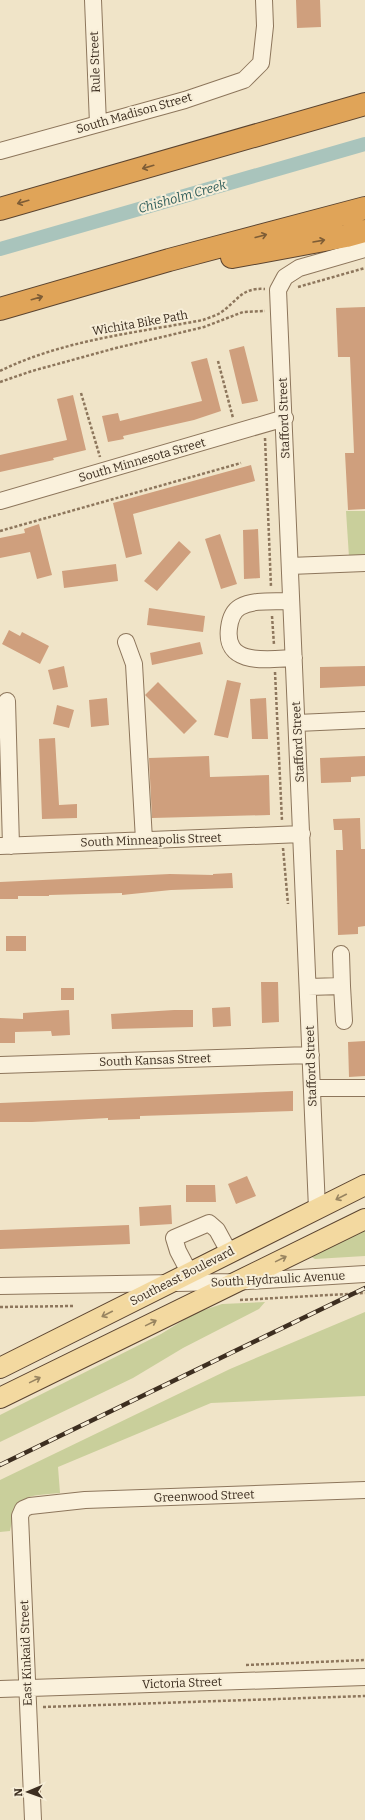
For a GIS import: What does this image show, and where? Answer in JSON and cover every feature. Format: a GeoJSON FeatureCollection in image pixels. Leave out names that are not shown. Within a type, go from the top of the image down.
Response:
{"type":"FeatureCollection","features":[{"type":"Feature","properties":{"kind":"highway"},"geometry":{"type":"LineString","coordinates":[[186,156],[365,89]]}},
{"type":"Feature","properties":{"kind":"highway"},"geometry":{"type":"LineString","coordinates":[[0,209],[365,104]]}},
{"type":"Feature","properties":{"kind":"highway"},"geometry":{"type":"LineString","coordinates":[[0,309],[169,260],[365,208]]}},
{"type":"Feature","properties":{"kind":"highway"},"geometry":{"type":"LineString","coordinates":[[169,260],[232,257],[346,236],[365,231]]}},
{"type":"Feature","properties":{"kind":"main road","name":"Southeast Boulevard"},"geometry":{"type":"LineString","coordinates":[[0,1368],[365,1185]]}},
{"type":"Feature","properties":{"kind":"main road"},"geometry":{"type":"LineString","coordinates":[[0,1398],[235,1291],[365,1219]]}},
{"type":"Feature","properties":{"kind":"street","name":"Rule Street"},"geometry":{"type":"LineString","coordinates":[[93,0],[98,124]]}},
{"type":"Feature","properties":{"kind":"street","name":"South Madison Street"},"geometry":{"type":"LineString","coordinates":[[0,151],[185,100],[244,80],[261,63],[265,26],[264,0]]}},
{"type":"Feature","properties":{"kind":"street"},"geometry":{"type":"LineString","coordinates":[[285,285],[299,268],[365,249]]}},
{"type":"Feature","properties":{"kind":"street","name":"Stafford Street"},"geometry":{"type":"LineString","coordinates":[[285,285],[280,310],[317,1209]]}},
{"type":"Feature","properties":{"kind":"street","name":"South Minnesota Street"},"geometry":{"type":"LineString","coordinates":[[0,501],[285,418]]}},
{"type":"Feature","properties":{"kind":"street"},"geometry":{"type":"LineString","coordinates":[[290,566],[365,563]]}},
{"type":"Feature","properties":{"kind":"street"},"geometry":{"type":"LineString","coordinates":[[291,601],[256,602],[239,607],[230,619],[228,634],[231,644],[240,655],[253,660],[294,658]]}},
{"type":"Feature","properties":{"kind":"street"},"geometry":{"type":"LineString","coordinates":[[126,642],[134,664],[144,840]]}},
{"type":"Feature","properties":{"kind":"street"},"geometry":{"type":"LineString","coordinates":[[6,846],[7,701]]}},
{"type":"Feature","properties":{"kind":"street"},"geometry":{"type":"LineString","coordinates":[[297,723],[365,720]]}},
{"type":"Feature","properties":{"kind":"street","name":"South Minneapolis Street"},"geometry":{"type":"LineString","coordinates":[[6,846],[302,834]]}},
{"type":"Feature","properties":{"kind":"street"},"geometry":{"type":"LineString","coordinates":[[341,954],[344,1021]]}},
{"type":"Feature","properties":{"kind":"street"},"geometry":{"type":"LineString","coordinates":[[308,987],[342,986]]}},
{"type":"Feature","properties":{"kind":"street","name":"South Kansas Street"},"geometry":{"type":"LineString","coordinates":[[0,1065],[311,1055]]}},
{"type":"Feature","properties":{"kind":"street"},"geometry":{"type":"LineString","coordinates":[[312,1088],[365,1088]]}},
{"type":"Feature","properties":{"kind":"street"},"geometry":{"type":"LineString","coordinates":[[189,1272],[178,1251],[174,1238],[208,1223],[217,1230],[229,1252]]}},
{"type":"Feature","properties":{"kind":"street","name":"South Hydraulic Avenue"},"geometry":{"type":"LineString","coordinates":[[0,1286],[167,1283],[235,1291],[365,1274]]}},
{"type":"Feature","properties":{"kind":"street","name":"Greenwood Street"},"geometry":{"type":"LineString","coordinates":[[44,1504],[85,1500],[365,1490]]}},
{"type":"Feature","properties":{"kind":"street","name":"East Kinkaid Street"},"geometry":{"type":"LineString","coordinates":[[33,1820],[20,1516],[23,1509],[30,1506],[44,1504]]}},
{"type":"Feature","properties":{"kind":"street","name":"Victoria Street"},"geometry":{"type":"LineString","coordinates":[[0,1689],[365,1677]]}},
{"type":"Feature","properties":{"kind":"path"},"geometry":{"type":"LineString","coordinates":[[285,285],[365,268]]}},
{"type":"Feature","properties":{"kind":"path","name":"Wichita Bike Path"},"geometry":{"type":"LineString","coordinates":[[0,371],[40,355],[80,343],[203,320],[220,313],[241,294],[256,288],[285,285]]}},
{"type":"Feature","properties":{"kind":"path"},"geometry":{"type":"LineString","coordinates":[[0,382],[32,371],[116,348],[204,327],[243,312],[280,310]]}},
{"type":"Feature","properties":{"kind":"path"},"geometry":{"type":"LineString","coordinates":[[218,361],[233,421]]}},
{"type":"Feature","properties":{"kind":"path"},"geometry":{"type":"LineString","coordinates":[[81,393],[100,458]]}},
{"type":"Feature","properties":{"kind":"path"},"geometry":{"type":"LineString","coordinates":[[264,424],[274,659],[288,910]]}},
{"type":"Feature","properties":{"kind":"path"},"geometry":{"type":"LineString","coordinates":[[93,460],[108,456]]}},
{"type":"Feature","properties":{"kind":"path"},"geometry":{"type":"LineString","coordinates":[[0,531],[241,464]]}},
{"type":"Feature","properties":{"kind":"path"},"geometry":{"type":"LineString","coordinates":[[235,1291],[365,1293]]}},
{"type":"Feature","properties":{"kind":"path"},"geometry":{"type":"LineString","coordinates":[[0,1307],[73,1306]]}},
{"type":"Feature","properties":{"kind":"green space"},"geometry":{"type":"Polygon","coordinates":[[[346,511],[365,511],[365,557],[349,557],[346,511]]]}},
{"type":"Feature","properties":{"kind":"green space"},"geometry":{"type":"Polygon","coordinates":[[[365,1226],[365,1256],[315,1259],[310,1256],[365,1226]]]}},
{"type":"Feature","properties":{"kind":"green space"},"geometry":{"type":"Polygon","coordinates":[[[265,1302],[259,1309],[183,1348],[133,1378],[0,1442],[0,1415],[161,1334],[195,1313],[222,1304],[265,1302]]]}},
{"type":"Feature","properties":{"kind":"green space"},"geometry":{"type":"Polygon","coordinates":[[[365,1312],[365,1396],[211,1403],[58,1467],[60,1493],[38,1495],[24,1499],[16,1510],[10,1531],[0,1532],[0,1480],[230,1369],[365,1312]]]}},
{"type":"Feature","properties":{"kind":"building"},"geometry":{"type":"Polygon","coordinates":[[[296,0],[320,0],[321,27],[297,28],[296,0]]]}},
{"type":"Feature","properties":{"kind":"building"},"geometry":{"type":"Polygon","coordinates":[[[365,307],[365,509],[348,510],[345,453],[354,453],[350,357],[338,357],[336,308],[365,307]]]}},
{"type":"Feature","properties":{"kind":"building"},"geometry":{"type":"Polygon","coordinates":[[[244,346],[258,401],[242,404],[229,350],[244,346]]]}},
{"type":"Feature","properties":{"kind":"building"},"geometry":{"type":"Polygon","coordinates":[[[207,358],[221,411],[194,420],[123,436],[124,439],[108,442],[102,416],[118,413],[120,421],[202,401],[191,362],[207,358]]]}},
{"type":"Feature","properties":{"kind":"building"},"geometry":{"type":"Polygon","coordinates":[[[73,395],[86,450],[53,458],[54,460],[0,472],[0,455],[67,440],[57,399],[73,395]]]}},
{"type":"Feature","properties":{"kind":"building"},"geometry":{"type":"Polygon","coordinates":[[[251,465],[255,481],[133,514],[142,554],[126,558],[113,503],[251,465]]]}},
{"type":"Feature","properties":{"kind":"building"},"geometry":{"type":"Polygon","coordinates":[[[39,524],[52,575],[37,579],[30,552],[0,558],[0,538],[25,533],[24,529],[39,524]]]}},
{"type":"Feature","properties":{"kind":"building"},"geometry":{"type":"Polygon","coordinates":[[[258,529],[260,578],[244,579],[243,530],[258,529]]]}},
{"type":"Feature","properties":{"kind":"building"},"geometry":{"type":"Polygon","coordinates":[[[220,534],[237,584],[221,589],[205,539],[220,534]]]}},
{"type":"Feature","properties":{"kind":"building"},"geometry":{"type":"Polygon","coordinates":[[[179,541],[191,552],[157,591],[144,581],[179,541]]]}},
{"type":"Feature","properties":{"kind":"building"},"geometry":{"type":"Polygon","coordinates":[[[116,564],[118,581],[64,588],[62,571],[116,564]]]}},
{"type":"Feature","properties":{"kind":"building"},"geometry":{"type":"Polygon","coordinates":[[[149,608],[205,616],[203,632],[147,625],[149,608]]]}},
{"type":"Feature","properties":{"kind":"building"},"geometry":{"type":"Polygon","coordinates":[[[9,630],[20,636],[22,632],[49,646],[40,664],[2,644],[9,630]]]}},
{"type":"Feature","properties":{"kind":"building"},"geometry":{"type":"Polygon","coordinates":[[[200,642],[203,654],[152,665],[150,653],[200,642]]]}},
{"type":"Feature","properties":{"kind":"building"},"geometry":{"type":"Polygon","coordinates":[[[64,666],[68,687],[53,690],[48,670],[64,666]]]}},
{"type":"Feature","properties":{"kind":"building"},"geometry":{"type":"Polygon","coordinates":[[[365,666],[365,686],[320,688],[320,667],[365,666]]]}},
{"type":"Feature","properties":{"kind":"building"},"geometry":{"type":"Polygon","coordinates":[[[227,680],[241,683],[228,738],[214,735],[227,680]]]}},
{"type":"Feature","properties":{"kind":"building"},"geometry":{"type":"Polygon","coordinates":[[[158,682],[197,721],[184,734],[145,695],[158,682]]]}},
{"type":"Feature","properties":{"kind":"building"},"geometry":{"type":"Polygon","coordinates":[[[107,698],[109,725],[91,727],[89,700],[107,698]]]}},
{"type":"Feature","properties":{"kind":"building"},"geometry":{"type":"Polygon","coordinates":[[[266,698],[268,739],[252,739],[250,699],[266,698]]]}},
{"type":"Feature","properties":{"kind":"building"},"geometry":{"type":"Polygon","coordinates":[[[57,705],[74,710],[69,728],[53,724],[57,705]]]}},
{"type":"Feature","properties":{"kind":"building"},"geometry":{"type":"Polygon","coordinates":[[[55,738],[59,805],[77,804],[77,818],[42,819],[39,739],[55,738]]]}},
{"type":"Feature","properties":{"kind":"building"},"geometry":{"type":"Polygon","coordinates":[[[209,756],[210,777],[269,775],[270,815],[152,818],[149,758],[209,756]]]}},
{"type":"Feature","properties":{"kind":"building"},"geometry":{"type":"Polygon","coordinates":[[[365,756],[365,776],[351,777],[351,782],[321,783],[320,758],[365,756]]]}},
{"type":"Feature","properties":{"kind":"building"},"geometry":{"type":"Polygon","coordinates":[[[360,818],[361,849],[365,849],[365,926],[358,927],[358,934],[338,935],[336,850],[343,850],[342,830],[334,830],[333,819],[360,818]]]}},
{"type":"Feature","properties":{"kind":"building"},"geometry":{"type":"Polygon","coordinates":[[[232,873],[233,888],[171,890],[122,895],[122,893],[18,896],[18,899],[0,899],[0,882],[170,874],[213,875],[232,873]]]}},
{"type":"Feature","properties":{"kind":"building"},"geometry":{"type":"Polygon","coordinates":[[[6,936],[26,936],[26,951],[6,951],[6,936]]]}},
{"type":"Feature","properties":{"kind":"building"},"geometry":{"type":"Polygon","coordinates":[[[261,982],[278,982],[279,1022],[262,1023],[261,982]]]}},
{"type":"Feature","properties":{"kind":"building"},"geometry":{"type":"Polygon","coordinates":[[[61,988],[74,988],[74,1000],[61,1000],[61,988]]]}},
{"type":"Feature","properties":{"kind":"building"},"geometry":{"type":"Polygon","coordinates":[[[230,1007],[231,1026],[213,1027],[212,1008],[230,1007]]]}},
{"type":"Feature","properties":{"kind":"building"},"geometry":{"type":"Polygon","coordinates":[[[69,1010],[70,1035],[52,1036],[51,1031],[15,1032],[15,1043],[0,1043],[0,1018],[23,1019],[23,1013],[69,1010]]]}},
{"type":"Feature","properties":{"kind":"building"},"geometry":{"type":"Polygon","coordinates":[[[193,1010],[193,1027],[112,1029],[111,1014],[193,1010]]]}},
{"type":"Feature","properties":{"kind":"building"},"geometry":{"type":"Polygon","coordinates":[[[365,1041],[365,1076],[349,1077],[348,1042],[365,1041]]]}},
{"type":"Feature","properties":{"kind":"building"},"geometry":{"type":"Polygon","coordinates":[[[293,1091],[293,1111],[140,1116],[140,1119],[108,1120],[108,1118],[0,1122],[0,1103],[293,1091]]]}},
{"type":"Feature","properties":{"kind":"building"},"geometry":{"type":"Polygon","coordinates":[[[247,1176],[256,1196],[236,1204],[228,1184],[247,1176]]]}},
{"type":"Feature","properties":{"kind":"building"},"geometry":{"type":"Polygon","coordinates":[[[186,1185],[215,1185],[216,1202],[186,1202],[186,1185]]]}},
{"type":"Feature","properties":{"kind":"building"},"geometry":{"type":"Polygon","coordinates":[[[171,1205],[172,1224],[140,1226],[139,1207],[171,1205]]]}},
{"type":"Feature","properties":{"kind":"building"},"geometry":{"type":"Polygon","coordinates":[[[129,1225],[130,1244],[0,1249],[0,1230],[129,1225]]]}},
{"type":"Feature","properties":{"kind":"waterway","name":"Chisholm Creek"},"geometry":{"type":"LineString","coordinates":[[0,249],[365,144]]}},
{"type":"Feature","properties":{"kind":"railway"},"geometry":{"type":"LineString","coordinates":[[0,1465],[365,1288]]}}]}
